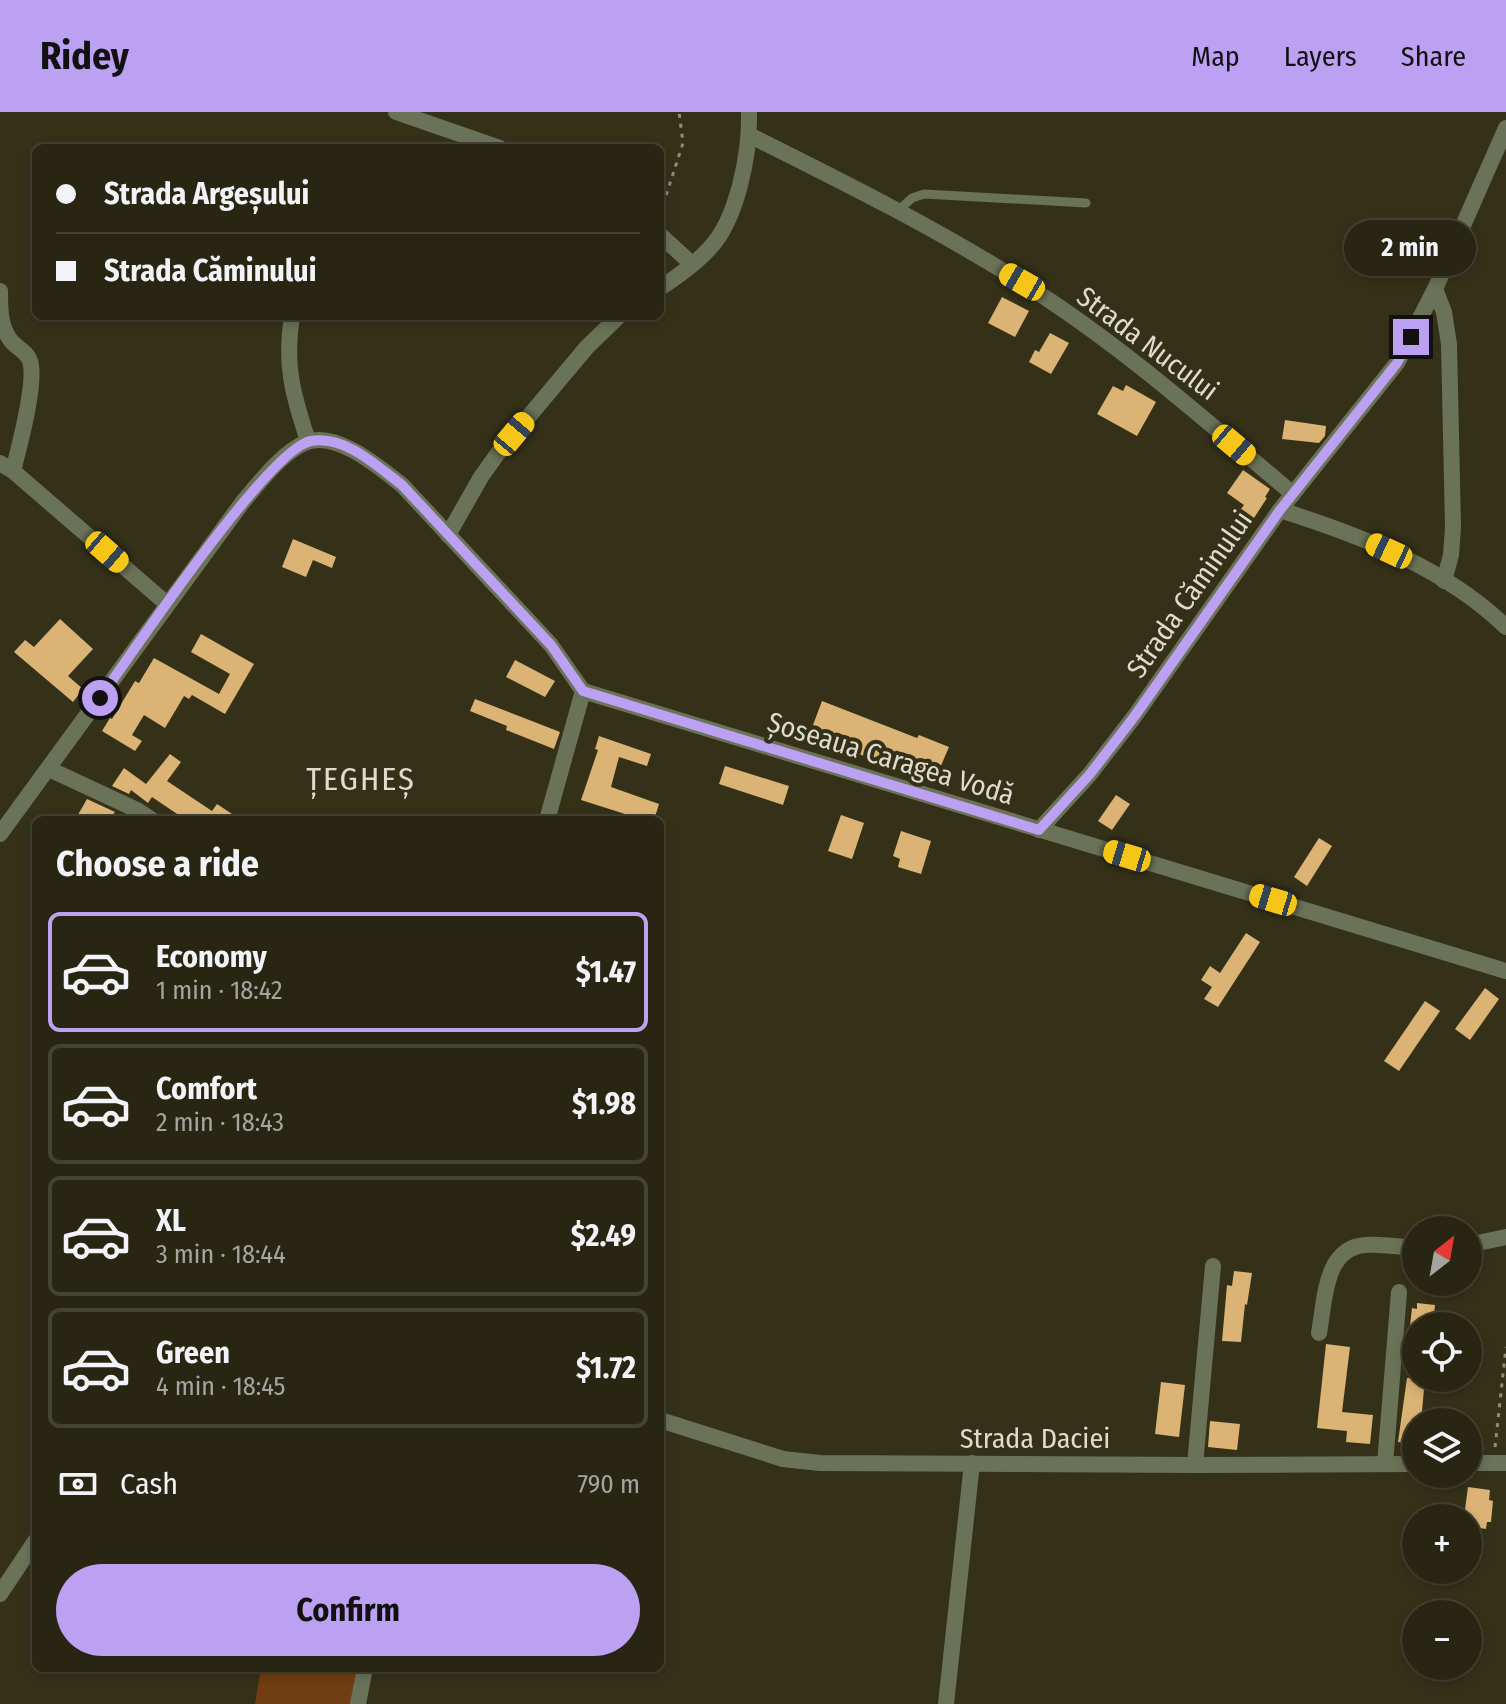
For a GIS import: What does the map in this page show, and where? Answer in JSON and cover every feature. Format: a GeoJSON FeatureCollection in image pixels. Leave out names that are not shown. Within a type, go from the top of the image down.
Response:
{"type":"FeatureCollection","features":[{"type":"Feature","properties":{"kind":"street"},"geometry":{"type":"LineString","coordinates":[[396,112],[488,144]]}},
{"type":"Feature","properties":{"kind":"street"},"geometry":{"type":"LineString","coordinates":[[664,285],[711,247],[733,208],[747,158],[749,112]]}},
{"type":"Feature","properties":{"kind":"street","name":"Strada Căminului"},"geometry":{"type":"LineString","coordinates":[[1039,830],[1090,774],[1134,717],[1280,510],[1397,363],[1435,289],[1506,128]]}},
{"type":"Feature","properties":{"kind":"street","name":"Strada Nucului"},"geometry":{"type":"LineString","coordinates":[[749,135],[899,210],[1022,282],[1103,337],[1293,494]]}},
{"type":"Feature","properties":{"kind":"street"},"geometry":{"type":"LineString","coordinates":[[664,239],[692,264]]}},
{"type":"Feature","properties":{"kind":"street"},"geometry":{"type":"LineString","coordinates":[[1435,289],[1444,312],[1449,344],[1453,527],[1451,555],[1444,581]]}},
{"type":"Feature","properties":{"kind":"street"},"geometry":{"type":"LineString","coordinates":[[0,291],[4,331],[12,343],[29,357],[32,372],[24,424],[7,467],[167,604]]}},
{"type":"Feature","properties":{"kind":"street"},"geometry":{"type":"LineString","coordinates":[[292,320],[288,364],[290,384],[308,441]]}},
{"type":"Feature","properties":{"kind":"street"},"geometry":{"type":"LineString","coordinates":[[448,535],[498,453],[587,347],[615,320]]}},
{"type":"Feature","properties":{"kind":"street"},"geometry":{"type":"LineString","coordinates":[[0,834],[242,503],[294,449],[308,441],[328,441],[352,450],[375,463],[402,485],[551,645],[583,691],[548,816]]}},
{"type":"Feature","properties":{"kind":"street"},"geometry":{"type":"LineString","coordinates":[[1280,510],[1355,535],[1444,581],[1506,627]]}},
{"type":"Feature","properties":{"kind":"street","name":"Șoseaua Caragea Vodă"},"geometry":{"type":"LineString","coordinates":[[583,691],[1506,971]]}},
{"type":"Feature","properties":{"kind":"street"},"geometry":{"type":"LineString","coordinates":[[49,769],[146,816]]}},
{"type":"Feature","properties":{"kind":"street"},"geometry":{"type":"LineString","coordinates":[[1482,1242],[1506,1237]]}},
{"type":"Feature","properties":{"kind":"street"},"geometry":{"type":"LineString","coordinates":[[1319,1333],[1333,1265],[1340,1256],[1349,1248],[1364,1245],[1402,1247]]}},
{"type":"Feature","properties":{"kind":"street"},"geometry":{"type":"LineString","coordinates":[[1195,1465],[1213,1266]]}},
{"type":"Feature","properties":{"kind":"street"},"geometry":{"type":"LineString","coordinates":[[1385,1464],[1399,1292]]}},
{"type":"Feature","properties":{"kind":"street","name":"Strada Daciei"},"geometry":{"type":"LineString","coordinates":[[664,1421],[783,1459],[834,1463],[1402,1464]]}},
{"type":"Feature","properties":{"kind":"street"},"geometry":{"type":"LineString","coordinates":[[946,1704],[972,1463]]}},
{"type":"Feature","properties":{"kind":"street"},"geometry":{"type":"LineString","coordinates":[[0,1594],[32,1546]]}},
{"type":"Feature","properties":{"kind":"street"},"geometry":{"type":"LineString","coordinates":[[358,1704],[364,1672]]}},
{"type":"Feature","properties":{"kind":"lane"},"geometry":{"type":"LineString","coordinates":[[899,210],[912,198],[924,194],[1086,203]]}},
{"type":"Feature","properties":{"kind":"path"},"geometry":{"type":"LineString","coordinates":[[664,202],[683,143],[679,112]]}},
{"type":"Feature","properties":{"kind":"path"},"geometry":{"type":"LineString","coordinates":[[1499,1463],[1506,1347]]}},
{"type":"Feature","properties":{"kind":"shaded area"},"geometry":{"type":"Polygon","coordinates":[[[260,1672],[357,1672],[351,1704],[255,1704],[260,1672]]]}},
{"type":"Feature","properties":{"kind":"building"},"geometry":{"type":"Polygon","coordinates":[[[1002,297],[1029,311],[1015,337],[988,323],[1002,297]]]}},
{"type":"Feature","properties":{"kind":"building"},"geometry":{"type":"Polygon","coordinates":[[[1050,333],[1069,343],[1051,374],[1029,362],[1050,333]]]}},
{"type":"Feature","properties":{"kind":"building"},"geometry":{"type":"Polygon","coordinates":[[[1126,385],[1156,402],[1137,436],[1097,414],[1113,386],[1123,391],[1126,385]]]}},
{"type":"Feature","properties":{"kind":"building"},"geometry":{"type":"Polygon","coordinates":[[[1285,420],[1326,426],[1325,436],[1319,443],[1282,439],[1285,420]]]}},
{"type":"Feature","properties":{"kind":"building"},"geometry":{"type":"Polygon","coordinates":[[[1243,470],[1270,489],[1252,521],[1239,512],[1244,505],[1227,493],[1243,470]]]}},
{"type":"Feature","properties":{"kind":"building"},"geometry":{"type":"Polygon","coordinates":[[[293,539],[336,557],[332,568],[313,560],[306,577],[282,567],[293,539]]]}},
{"type":"Feature","properties":{"kind":"building"},"geometry":{"type":"Polygon","coordinates":[[[60,619],[93,649],[68,676],[83,689],[73,702],[14,652],[25,640],[34,647],[60,619]]]}},
{"type":"Feature","properties":{"kind":"building"},"geometry":{"type":"Polygon","coordinates":[[[201,634],[254,664],[225,714],[192,695],[189,699],[184,696],[165,728],[144,715],[132,735],[142,741],[135,751],[102,731],[154,658],[219,694],[230,674],[191,652],[201,634]]]}},
{"type":"Feature","properties":{"kind":"building"},"geometry":{"type":"Polygon","coordinates":[[[515,660],[555,681],[545,697],[506,677],[515,660]]]}},
{"type":"Feature","properties":{"kind":"building"},"geometry":{"type":"Polygon","coordinates":[[[475,699],[560,732],[554,749],[506,730],[507,726],[470,711],[475,699]]]}},
{"type":"Feature","properties":{"kind":"building"},"geometry":{"type":"Polygon","coordinates":[[[822,701],[917,738],[919,735],[949,747],[937,775],[889,754],[885,765],[810,733],[822,701]]]}},
{"type":"Feature","properties":{"kind":"building"},"geometry":{"type":"Polygon","coordinates":[[[599,736],[651,754],[647,766],[619,757],[611,787],[659,804],[655,816],[631,816],[581,800],[598,750],[595,749],[599,736]]]}},
{"type":"Feature","properties":{"kind":"building"},"geometry":{"type":"Polygon","coordinates":[[[170,754],[181,762],[167,781],[212,811],[217,804],[235,816],[180,816],[152,797],[148,803],[131,790],[129,794],[112,786],[124,768],[146,784],[170,754]]]}},
{"type":"Feature","properties":{"kind":"building"},"geometry":{"type":"Polygon","coordinates":[[[725,766],[789,786],[783,805],[719,784],[725,766]]]}},
{"type":"Feature","properties":{"kind":"building"},"geometry":{"type":"Polygon","coordinates":[[[1116,795],[1130,804],[1112,830],[1098,821],[1116,795]]]}},
{"type":"Feature","properties":{"kind":"building"},"geometry":{"type":"Polygon","coordinates":[[[87,799],[115,812],[112,816],[77,816],[87,799]]]}},
{"type":"Feature","properties":{"kind":"building"},"geometry":{"type":"Polygon","coordinates":[[[841,815],[864,823],[852,859],[828,851],[841,815]]]}},
{"type":"Feature","properties":{"kind":"building"},"geometry":{"type":"Polygon","coordinates":[[[901,831],[931,841],[921,874],[898,867],[900,859],[893,856],[901,831]]]}},
{"type":"Feature","properties":{"kind":"building"},"geometry":{"type":"Polygon","coordinates":[[[1319,838],[1332,846],[1307,886],[1294,877],[1319,838]]]}},
{"type":"Feature","properties":{"kind":"building"},"geometry":{"type":"Polygon","coordinates":[[[1246,933],[1260,942],[1218,1007],[1204,999],[1212,987],[1201,980],[1210,966],[1220,973],[1246,933]]]}},
{"type":"Feature","properties":{"kind":"building"},"geometry":{"type":"Polygon","coordinates":[[[1485,988],[1499,999],[1470,1040],[1455,1029],[1485,988]]]}},
{"type":"Feature","properties":{"kind":"building"},"geometry":{"type":"Polygon","coordinates":[[[1425,1001],[1440,1011],[1399,1071],[1384,1061],[1425,1001]]]}},
{"type":"Feature","properties":{"kind":"building"},"geometry":{"type":"Polygon","coordinates":[[[1234,1271],[1252,1273],[1241,1342],[1222,1341],[1227,1285],[1232,1286],[1234,1271]]]}},
{"type":"Feature","properties":{"kind":"building"},"geometry":{"type":"Polygon","coordinates":[[[1417,1303],[1435,1305],[1434,1312],[1412,1312],[1412,1308],[1417,1309],[1417,1303]]]}},
{"type":"Feature","properties":{"kind":"building"},"geometry":{"type":"Polygon","coordinates":[[[1326,1344],[1350,1347],[1342,1412],[1373,1415],[1370,1444],[1346,1442],[1347,1431],[1317,1428],[1326,1344]]]}},
{"type":"Feature","properties":{"kind":"building"},"geometry":{"type":"Polygon","coordinates":[[[1161,1382],[1185,1385],[1179,1437],[1155,1434],[1161,1382]]]}},
{"type":"Feature","properties":{"kind":"building"},"geometry":{"type":"Polygon","coordinates":[[[1405,1392],[1424,1392],[1422,1408],[1403,1408],[1405,1392]]]}},
{"type":"Feature","properties":{"kind":"building"},"geometry":{"type":"Polygon","coordinates":[[[1402,1414],[1402,1443],[1398,1442],[1402,1414]]]}},
{"type":"Feature","properties":{"kind":"building"},"geometry":{"type":"Polygon","coordinates":[[[1210,1421],[1240,1424],[1237,1450],[1208,1447],[1210,1421]]]}},
{"type":"Feature","properties":{"kind":"building"},"geometry":{"type":"Polygon","coordinates":[[[1468,1488],[1490,1490],[1489,1500],[1493,1501],[1491,1522],[1487,1522],[1486,1529],[1482,1528],[1482,1504],[1466,1504],[1468,1488]]]}},
{"type":"Feature","properties":{"kind":"district","name":"ȚEGHEȘ"},"geometry":{"type":"Point","coordinates":[361,779]}},
{"type":"Feature","properties":{"kind":"route"},"geometry":{"type":"LineString","coordinates":[[100,698],[255,488],[294,449],[308,441],[328,441],[375,463],[402,485],[551,645],[583,691],[1039,830],[1090,774],[1134,717],[1280,510],[1397,363],[1411,337]]}}]}
